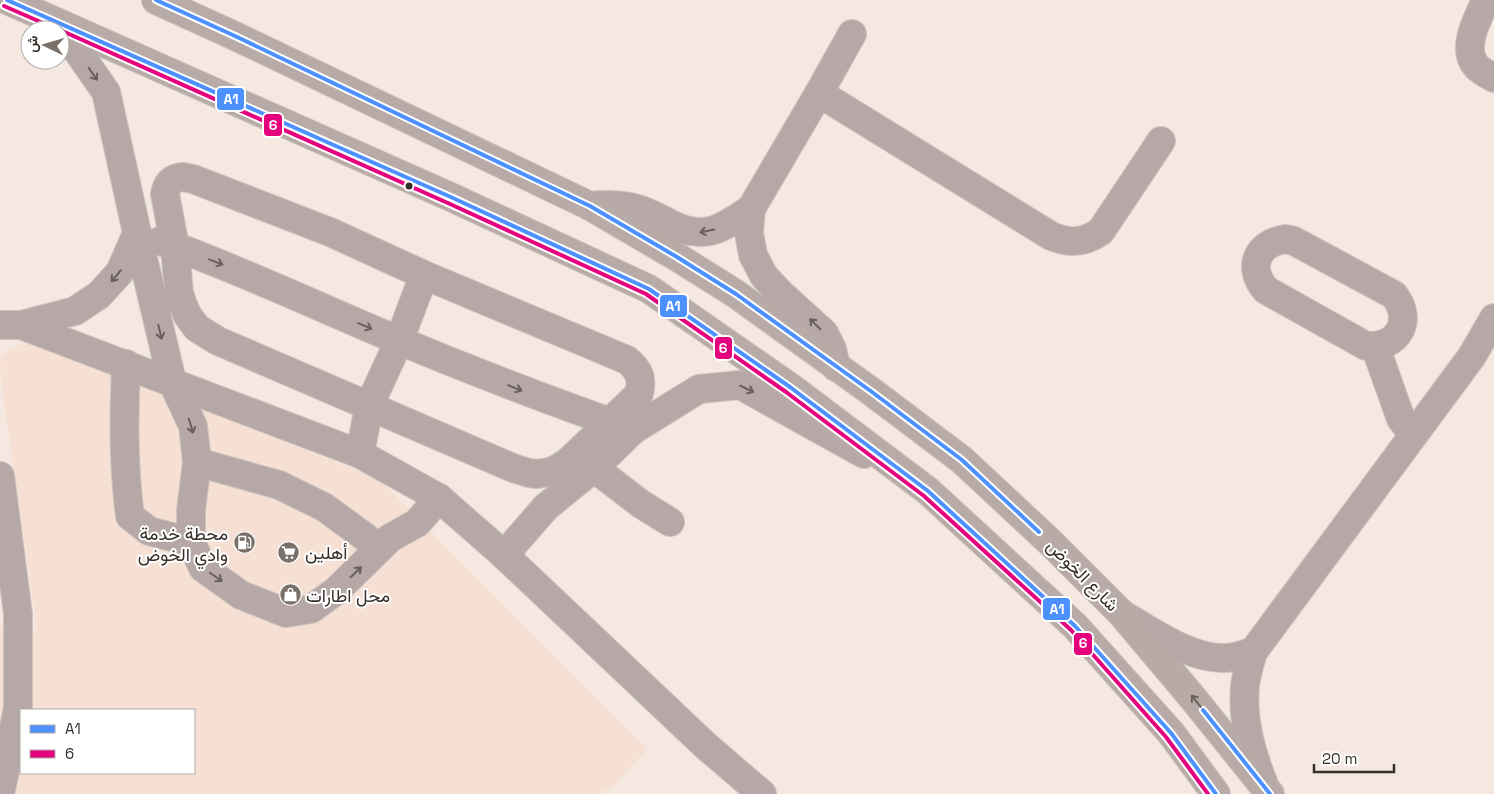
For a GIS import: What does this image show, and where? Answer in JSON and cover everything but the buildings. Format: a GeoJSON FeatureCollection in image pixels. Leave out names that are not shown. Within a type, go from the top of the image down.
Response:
{"type":"FeatureCollection","features":[{"type":"Feature","properties":{"kind":"main road"},"geometry":{"type":"LineString","coordinates":[[6,0],[444,194],[650,289],[790,387],[928,491],[1075,626],[1171,733],[1216,794]]}},
{"type":"Feature","properties":{"kind":"main road","name":"شارع الخوض"},"geometry":{"type":"LineString","coordinates":[[156,0],[590,206],[736,294],[872,392],[962,460],[1051,543],[1122,614],[1267,790]]}},
{"type":"Feature","properties":{"kind":"street"},"geometry":{"type":"LineString","coordinates":[[186,0],[235,36]]}},
{"type":"Feature","properties":{"kind":"street"},"geometry":{"type":"LineString","coordinates":[[1486,0],[1472,31],[1471,55],[1477,67],[1494,78]]}},
{"type":"Feature","properties":{"kind":"street"},"geometry":{"type":"LineString","coordinates":[[0,3],[28,20]]}},
{"type":"Feature","properties":{"kind":"street"},"geometry":{"type":"LineString","coordinates":[[836,367],[832,349],[824,333],[764,276],[753,256],[749,232],[751,209],[852,34]]}},
{"type":"Feature","properties":{"kind":"street"},"geometry":{"type":"LineString","coordinates":[[70,46],[76,49],[106,92],[172,381],[193,426],[198,462],[191,510],[191,542],[203,568],[241,595],[286,613],[311,609],[336,591],[390,538],[416,523],[439,498]]}},
{"type":"Feature","properties":{"kind":"street"},"geometry":{"type":"LineString","coordinates":[[819,93],[1052,236],[1072,242],[1088,239],[1101,232],[1161,140]]}},
{"type":"Feature","properties":{"kind":"street"},"geometry":{"type":"LineString","coordinates":[[504,555],[546,507],[594,468],[621,426],[639,394],[642,386],[636,368],[627,360],[424,275],[330,232],[193,179],[183,176],[175,178],[170,182],[166,187],[165,194],[175,247],[179,293],[188,316],[197,328],[218,341],[513,468],[529,473],[549,472],[568,462],[621,426],[699,389],[740,385],[786,409],[928,491]]}},
{"type":"Feature","properties":{"kind":"street"},"geometry":{"type":"LineString","coordinates":[[590,206],[608,204],[628,206],[646,212],[675,227],[694,233],[713,231],[751,209]]}},
{"type":"Feature","properties":{"kind":"street"},"geometry":{"type":"LineString","coordinates":[[137,233],[225,265],[399,341],[527,392],[621,426]]}},
{"type":"Feature","properties":{"kind":"street"},"geometry":{"type":"LineString","coordinates":[[11,325],[75,311],[99,295],[120,272],[137,233]]}},
{"type":"Feature","properties":{"kind":"street"},"geometry":{"type":"LineString","coordinates":[[1284,238],[1294,241],[1394,295],[1400,303],[1403,313],[1399,332],[1393,340],[1385,345],[1375,346],[1366,346],[1266,290],[1259,282],[1256,272],[1256,261],[1260,252],[1267,244],[1284,238]]}},
{"type":"Feature","properties":{"kind":"street"},"geometry":{"type":"LineString","coordinates":[[360,454],[369,406],[399,341],[424,275]]}},
{"type":"Feature","properties":{"kind":"street"},"geometry":{"type":"LineString","coordinates":[[1267,790],[1252,754],[1245,720],[1246,685],[1253,652],[1472,356],[1494,318]]}},
{"type":"Feature","properties":{"kind":"street"},"geometry":{"type":"LineString","coordinates":[[11,325],[172,381],[360,454],[439,498],[504,555],[706,746],[762,794]]}},
{"type":"Feature","properties":{"kind":"street"},"geometry":{"type":"LineString","coordinates":[[1375,346],[1401,419],[1413,434]]}},
{"type":"Feature","properties":{"kind":"street"},"geometry":{"type":"LineString","coordinates":[[126,364],[124,409],[125,481],[130,516],[149,531],[191,542]]}},
{"type":"Feature","properties":{"kind":"street"},"geometry":{"type":"LineString","coordinates":[[198,462],[279,485],[324,507],[380,548]]}},
{"type":"Feature","properties":{"kind":"street"},"geometry":{"type":"LineString","coordinates":[[594,468],[641,504],[670,522]]}},
{"type":"Feature","properties":{"kind":"street"},"geometry":{"type":"LineString","coordinates":[[0,476],[18,614],[18,708],[6,788]]}},
{"type":"Feature","properties":{"kind":"street"},"geometry":{"type":"LineString","coordinates":[[1122,614],[1181,647],[1203,656],[1226,658],[1253,652]]}},
{"type":"Feature","properties":{"kind":"shaded area"},"geometry":{"type":"Polygon","coordinates":[[[33,338],[380,480],[647,749],[615,785],[599,794],[0,794],[0,625],[37,630],[1,381],[0,359],[7,351],[33,338]]]}},
{"type":"Feature","properties":{"kind":"transit line","name":"A1"},"geometry":{"type":"LineString","coordinates":[[7,0],[453,198],[649,289],[790,387],[928,491],[1075,626],[1171,733],[1216,794]]}},
{"type":"Feature","properties":{"kind":"transit line","name":"A1"},"geometry":{"type":"LineString","coordinates":[[156,0],[590,206],[677,257],[736,294],[872,392],[962,460],[1039,532]]}},
{"type":"Feature","properties":{"kind":"transit line","name":"6"},"geometry":{"type":"LineString","coordinates":[[4,6],[36,20]]}},
{"type":"Feature","properties":{"kind":"transit line","name":"6"},"geometry":{"type":"LineString","coordinates":[[70,34],[450,204],[646,294],[786,392],[924,496],[1071,630],[1166,737],[1208,794]]}},
{"type":"Feature","properties":{"kind":"transit line","name":"A1"},"geometry":{"type":"LineString","coordinates":[[1203,710],[1270,794]]}},
{"type":"Feature","properties":{"kind":"place","name":"محطة خدمة وادي الخوض"},"geometry":{"type":"Point","coordinates":[244,543]}},
{"type":"Feature","properties":{"kind":"place","name":"أهلين"},"geometry":{"type":"Point","coordinates":[289,552]}},
{"type":"Feature","properties":{"kind":"place","name":"محل اطارات"},"geometry":{"type":"Point","coordinates":[290,595]}}]}
